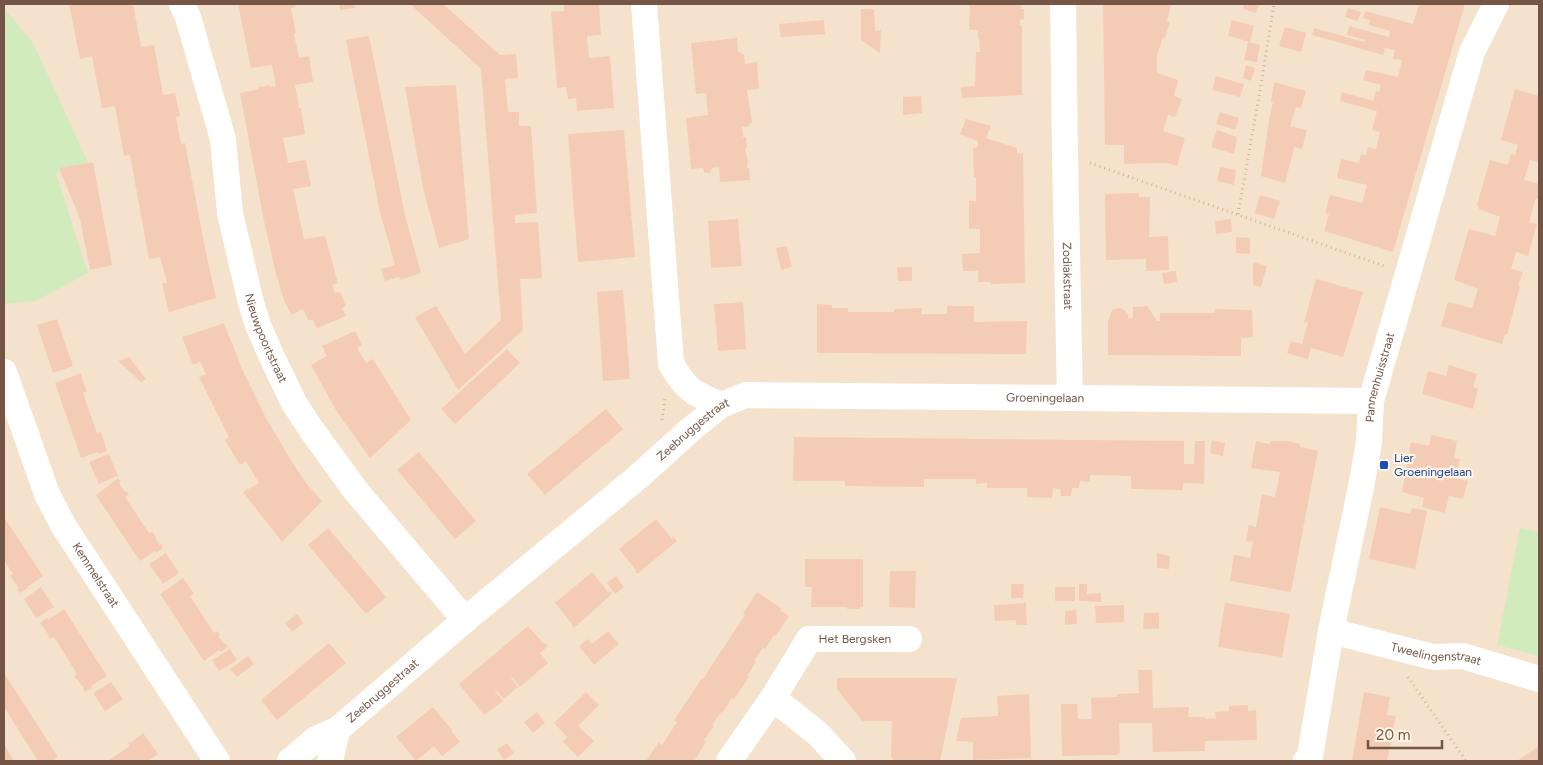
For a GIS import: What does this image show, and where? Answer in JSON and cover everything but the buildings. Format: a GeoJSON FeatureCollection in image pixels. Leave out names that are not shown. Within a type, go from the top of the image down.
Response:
{"type":"FeatureCollection","features":[{"type":"Feature","properties":{"kind":"street","name":"Nieuwpoortstraat"},"geometry":{"type":"LineString","coordinates":[[182,4],[188,17],[223,139],[230,213],[251,303],[270,352],[294,403],[356,491],[465,620]]}},
{"type":"Feature","properties":{"kind":"street","name":"Zeebruggestraat"},"geometry":{"type":"LineString","coordinates":[[290,761],[316,739],[337,730],[721,405],[694,394],[681,382],[671,364],[644,4]]}},
{"type":"Feature","properties":{"kind":"street","name":"Zodiakstraat"},"geometry":{"type":"LineString","coordinates":[[1063,4],[1070,398]]}},
{"type":"Feature","properties":{"kind":"street","name":"Pannenhuisstraat"},"geometry":{"type":"LineString","coordinates":[[1306,761],[1310,756],[1331,631],[1361,487],[1369,442],[1371,400],[1472,52],[1496,4]]}},
{"type":"Feature","properties":{"kind":"street","name":"Kemmelstraat"},"geometry":{"type":"LineString","coordinates":[[4,372],[46,494],[63,525],[217,761]]}},
{"type":"Feature","properties":{"kind":"street","name":"Groeningelaan"},"geometry":{"type":"LineString","coordinates":[[721,405],[746,395],[1371,400]]}},
{"type":"Feature","properties":{"kind":"street","name":"Tweelingenstraat"},"geometry":{"type":"LineString","coordinates":[[1331,631],[1433,657],[1463,656],[1539,679]]}},
{"type":"Feature","properties":{"kind":"street","name":"Het Bergsken"},"geometry":{"type":"LineString","coordinates":[[729,761],[773,698],[809,640],[909,639]]}},
{"type":"Feature","properties":{"kind":"street"},"geometry":{"type":"LineString","coordinates":[[773,698],[818,734],[843,761]]}},
{"type":"Feature","properties":{"kind":"street","name":"Zeebruggestraat"},"geometry":{"type":"LineString","coordinates":[[330,761],[337,730]]}},
{"type":"Feature","properties":{"kind":"path"},"geometry":{"type":"LineString","coordinates":[[1238,214],[1274,4]]}},
{"type":"Feature","properties":{"kind":"path"},"geometry":{"type":"LineString","coordinates":[[1065,155],[1408,274]]}},
{"type":"Feature","properties":{"kind":"path"},"geometry":{"type":"LineString","coordinates":[[1406,675],[1466,761]]}},
{"type":"Feature","properties":{"kind":"shaded area"},"geometry":{"type":"Polygon","coordinates":[[[4,4],[1539,4],[1539,761],[4,761],[4,4]]]}},
{"type":"Feature","properties":{"kind":"green space"},"geometry":{"type":"Polygon","coordinates":[[[4,8],[33,43],[88,162],[56,173],[88,273],[36,301],[4,304],[4,8]]]}},
{"type":"Feature","properties":{"kind":"green space"},"geometry":{"type":"Polygon","coordinates":[[[1520,528],[1539,532],[1539,656],[1497,645],[1520,528]]]}},
{"type":"Feature","properties":{"kind":"place","name":"Lier Groeningelaan"},"geometry":{"type":"Point","coordinates":[1384,465]}}]}
